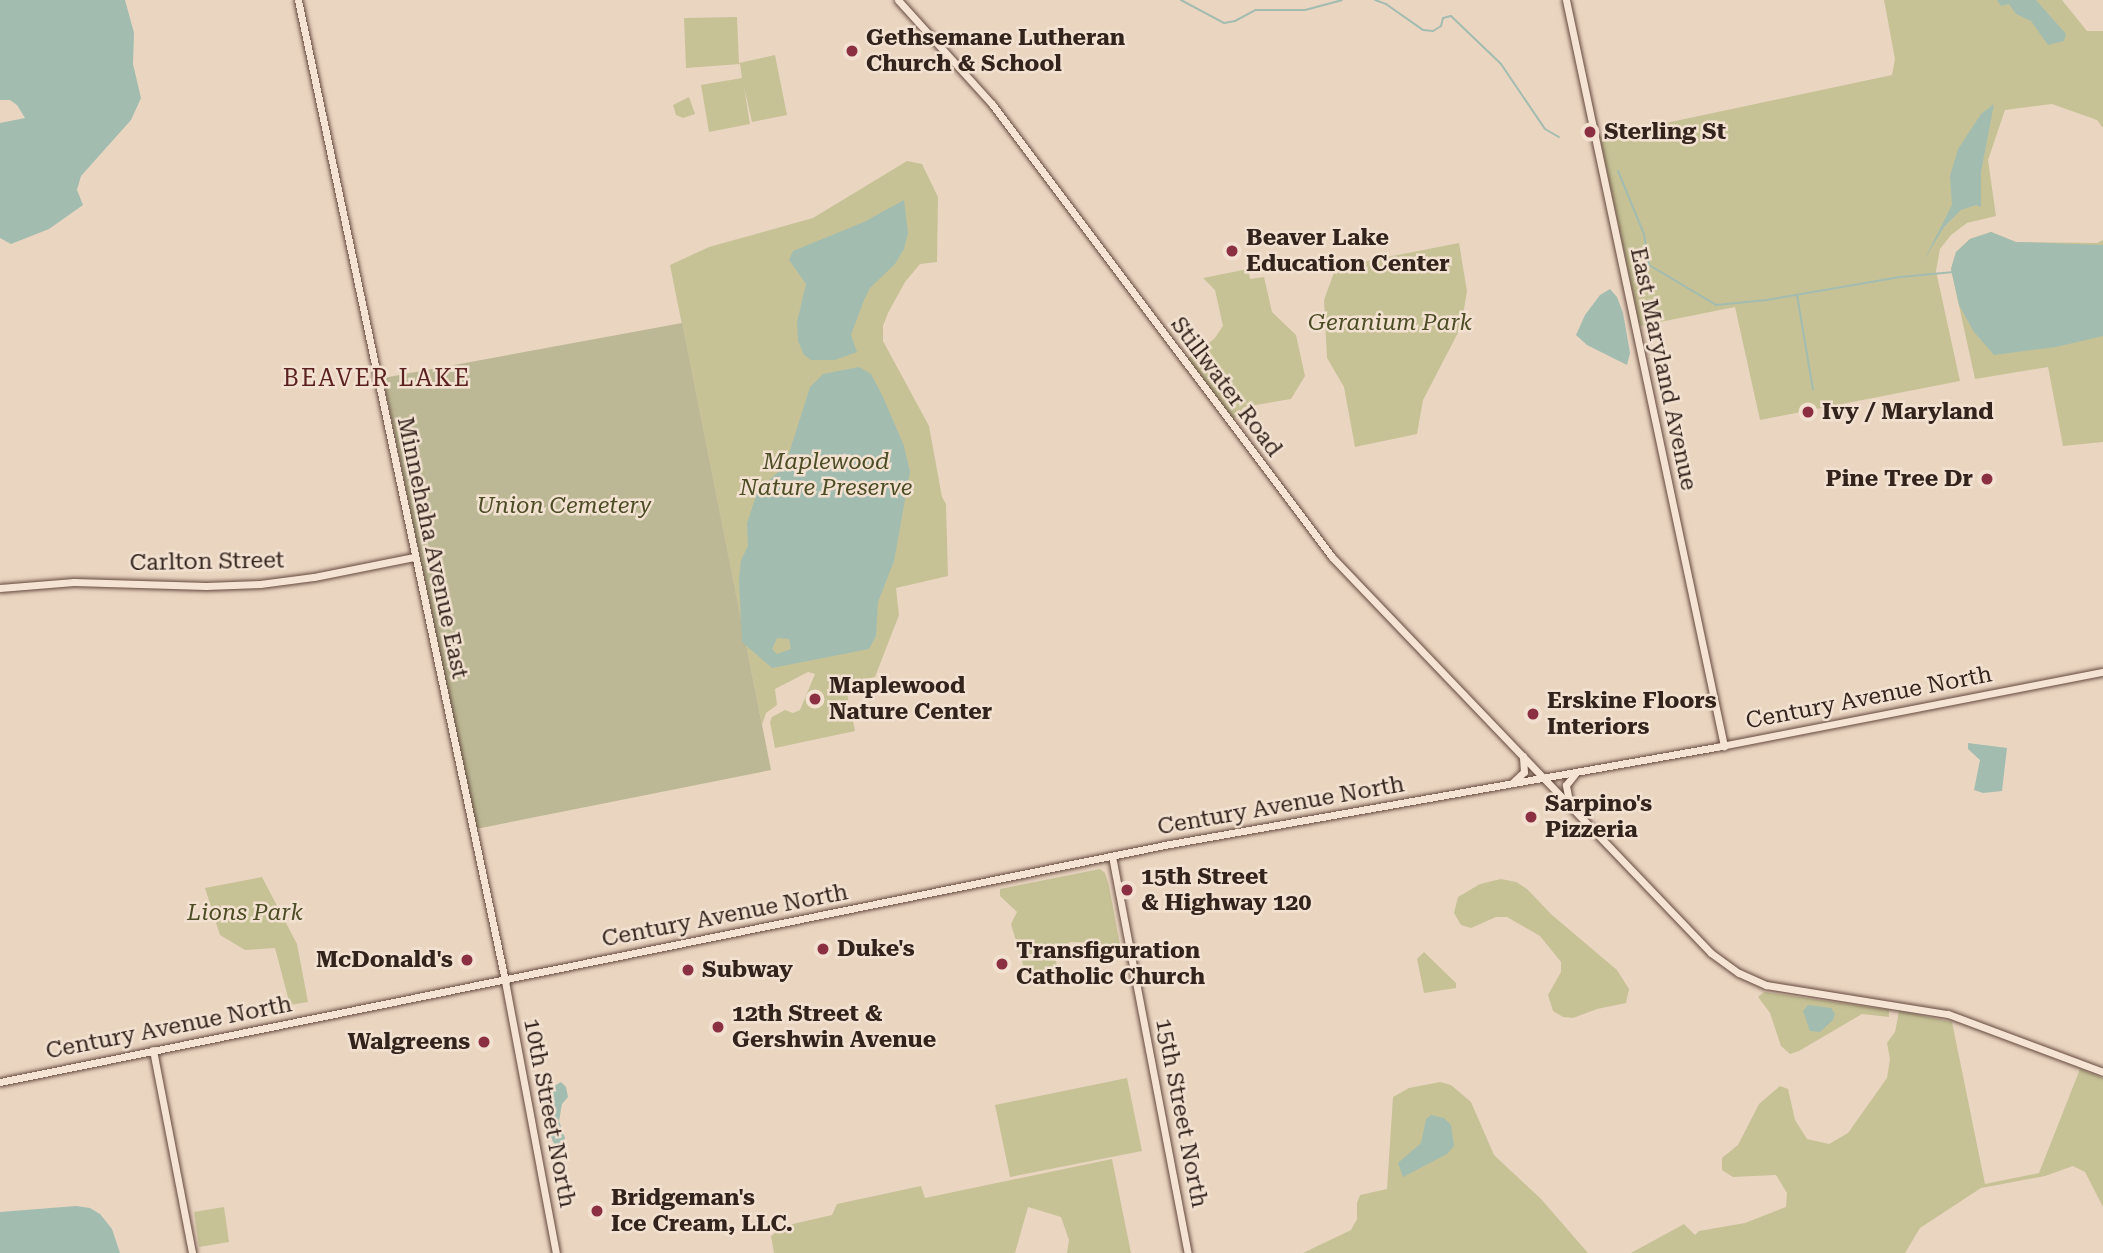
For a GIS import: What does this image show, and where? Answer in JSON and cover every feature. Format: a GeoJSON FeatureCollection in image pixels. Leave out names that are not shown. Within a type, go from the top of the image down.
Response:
{"type":"FeatureCollection","features":[{"type":"Feature","properties":{"kind":"main road","name":"Minnehaha Avenue East"},"geometry":{"type":"LineString","coordinates":[[299,0],[505,981]]}},
{"type":"Feature","properties":{"kind":"main road","name":"Stillwater Road"},"geometry":{"type":"LineString","coordinates":[[898,0],[992,104],[1316,538],[1710,951],[1747,977],[1790,991],[1948,1014],[2103,1072]]}},
{"type":"Feature","properties":{"kind":"main road","name":"East Maryland Avenue"},"geometry":{"type":"LineString","coordinates":[[1566,0],[1724,746]]}},
{"type":"Feature","properties":{"kind":"main road","name":"Carlton Street"},"geometry":{"type":"LineString","coordinates":[[0,588],[74,582],[206,586],[260,584],[314,577],[414,557]]}},
{"type":"Feature","properties":{"kind":"main road","name":"Century Avenue North"},"geometry":{"type":"LineString","coordinates":[[0,1082],[1112,856],[1724,746],[2103,673]]}},
{"type":"Feature","properties":{"kind":"main road"},"geometry":{"type":"LineString","coordinates":[[1506,785],[1524,773],[1523,755]]}},
{"type":"Feature","properties":{"kind":"main road"},"geometry":{"type":"LineString","coordinates":[[1571,805],[1566,785],[1580,772]]}},
{"type":"Feature","properties":{"kind":"main road","name":"15th Street North"},"geometry":{"type":"LineString","coordinates":[[1112,856],[1188,1253]]}},
{"type":"Feature","properties":{"kind":"main road","name":"10th Street North"},"geometry":{"type":"LineString","coordinates":[[505,981],[556,1253]]}},
{"type":"Feature","properties":{"kind":"main road"},"geometry":{"type":"LineString","coordinates":[[153,1050],[192,1253]]}},
{"type":"Feature","properties":{"kind":"green space"},"geometry":{"type":"Polygon","coordinates":[[[1884,0],[2062,0],[2087,31],[2103,31],[2103,128],[2097,120],[2052,104],[2005,110],[1988,160],[1996,216],[1967,223],[1951,235],[1940,249],[1936,271],[1960,381],[1760,420],[1735,307],[1640,326],[1600,137],[1892,75],[1895,59],[1884,0]]]}},
{"type":"Feature","properties":{"kind":"green space"},"geometry":{"type":"Polygon","coordinates":[[[737,17],[739,63],[775,55],[787,115],[752,122],[744,87],[750,124],[709,132],[701,85],[742,78],[740,64],[686,68],[684,18],[737,17]]]}},
{"type":"Feature","properties":{"kind":"green space"},"geometry":{"type":"Polygon","coordinates":[[[689,97],[695,114],[683,118],[676,115],[673,105],[689,97]]]}},
{"type":"Feature","properties":{"kind":"green space","name":"Maplewood Nature Preserve"},"geometry":{"type":"Polygon","coordinates":[[[907,161],[922,164],[938,197],[937,262],[920,264],[905,282],[883,326],[883,341],[929,426],[942,497],[946,504],[948,576],[896,588],[899,615],[875,677],[845,684],[855,731],[775,748],[770,722],[772,717],[785,710],[793,713],[800,710],[815,674],[808,672],[775,689],[777,705],[766,713],[762,725],[670,265],[709,247],[813,218],[907,161]]]}},
{"type":"Feature","properties":{"kind":"green space"},"geometry":{"type":"Polygon","coordinates":[[[1991,232],[2016,242],[2097,243],[2103,240],[2103,442],[2063,446],[2048,367],[1975,379],[1951,269],[1956,252],[1970,239],[1991,232]]]}},
{"type":"Feature","properties":{"kind":"green space","name":"Geranium Park"},"geometry":{"type":"Polygon","coordinates":[[[1459,243],[1467,291],[1461,327],[1423,400],[1417,434],[1355,447],[1344,387],[1327,358],[1324,300],[1336,267],[1459,243]]]}},
{"type":"Feature","properties":{"kind":"green space"},"geometry":{"type":"Polygon","coordinates":[[[1248,269],[1250,279],[1264,277],[1272,312],[1296,335],[1305,376],[1291,399],[1244,407],[1230,423],[1183,362],[1214,339],[1223,326],[1215,290],[1203,278],[1248,269]]]}},
{"type":"Feature","properties":{"kind":"green space","name":"Union Cemetery"},"geometry":{"type":"Polygon","coordinates":[[[682,323],[771,770],[476,829],[383,378],[682,323]]]}},
{"type":"Feature","properties":{"kind":"green space"},"geometry":{"type":"Polygon","coordinates":[[[1100,869],[1105,873],[1109,886],[1121,950],[1107,953],[1101,943],[1070,942],[1055,955],[1057,967],[1026,975],[1011,924],[1017,912],[1000,896],[1000,889],[1100,869]]]}},
{"type":"Feature","properties":{"kind":"green space","name":"Lions Park"},"geometry":{"type":"Polygon","coordinates":[[[262,877],[297,944],[308,1002],[290,1005],[275,948],[245,950],[220,935],[205,888],[262,877]]]}},
{"type":"Feature","properties":{"kind":"green space"},"geometry":{"type":"Polygon","coordinates":[[[1501,879],[1516,882],[1527,889],[1552,915],[1617,970],[1629,989],[1626,1003],[1597,1009],[1573,1018],[1563,1017],[1553,1011],[1548,995],[1561,972],[1561,962],[1540,936],[1507,917],[1496,917],[1471,928],[1461,925],[1454,913],[1458,897],[1480,884],[1501,879]]]}},
{"type":"Feature","properties":{"kind":"green space"},"geometry":{"type":"Polygon","coordinates":[[[1424,952],[1456,983],[1456,988],[1424,993],[1417,959],[1424,952]]]}},
{"type":"Feature","properties":{"kind":"green space"},"geometry":{"type":"Polygon","coordinates":[[[1764,992],[1889,1010],[1889,1017],[1862,1014],[1790,1054],[1781,1046],[1770,1013],[1758,997],[1764,992]]]}},
{"type":"Feature","properties":{"kind":"green space"},"geometry":{"type":"Polygon","coordinates":[[[1899,1011],[1952,1022],[1985,1184],[2039,1173],[2080,1069],[2103,1078],[2103,1207],[2085,1172],[2073,1166],[2045,1176],[1981,1188],[1920,1228],[1905,1253],[1631,1253],[1684,1224],[1695,1235],[1699,1231],[1745,1223],[1786,1207],[1787,1193],[1776,1175],[1733,1177],[1722,1170],[1722,1158],[1738,1145],[1759,1104],[1780,1086],[1788,1089],[1795,1120],[1807,1139],[1829,1144],[1848,1133],[1887,1078],[1890,1059],[1887,1043],[1895,1032],[1899,1011]]]}},
{"type":"Feature","properties":{"kind":"green space"},"geometry":{"type":"Polygon","coordinates":[[[1127,1078],[1142,1151],[1010,1177],[995,1105],[1127,1078]]]}},
{"type":"Feature","properties":{"kind":"green space"},"geometry":{"type":"Polygon","coordinates":[[[1440,1082],[1451,1085],[1471,1102],[1494,1155],[1541,1199],[1588,1253],[1303,1253],[1351,1230],[1357,1219],[1360,1195],[1387,1189],[1393,1097],[1409,1088],[1440,1082]]]}},
{"type":"Feature","properties":{"kind":"green space"},"geometry":{"type":"Polygon","coordinates":[[[1112,1159],[1131,1253],[1067,1253],[1069,1240],[1061,1217],[1028,1207],[1015,1253],[774,1253],[771,1236],[784,1226],[832,1215],[837,1204],[921,1186],[925,1198],[1112,1159]]]}},
{"type":"Feature","properties":{"kind":"green space"},"geometry":{"type":"Polygon","coordinates":[[[224,1207],[229,1242],[199,1247],[194,1212],[224,1207]]]}},
{"type":"Feature","properties":{"kind":"shaded area"},"geometry":{"type":"Polygon","coordinates":[[[0,0],[125,0],[134,33],[133,64],[141,98],[131,120],[81,176],[77,190],[83,205],[49,229],[11,244],[0,238],[0,123],[25,118],[17,105],[10,100],[0,100],[0,0]]]}},
{"type":"Feature","properties":{"kind":"shaded area"},"geometry":{"type":"Polygon","coordinates":[[[1997,0],[2036,0],[2066,34],[2064,41],[2048,45],[2031,21],[2016,14],[2009,4],[2001,6],[1997,0]]]}},
{"type":"Feature","properties":{"kind":"shaded area"},"geometry":{"type":"Polygon","coordinates":[[[1994,104],[1981,172],[1981,207],[1976,205],[1961,210],[1944,227],[1924,260],[1952,205],[1950,176],[1958,149],[1981,114],[1994,104]]]}},
{"type":"Feature","properties":{"kind":"shaded area"},"geometry":{"type":"Polygon","coordinates":[[[904,200],[908,233],[904,249],[895,264],[870,288],[864,300],[851,335],[857,352],[835,360],[811,360],[804,355],[798,341],[797,322],[806,284],[789,260],[793,251],[864,222],[904,200]]]}},
{"type":"Feature","properties":{"kind":"shaded area"},"geometry":{"type":"Polygon","coordinates":[[[1991,232],[2016,242],[2103,245],[2103,336],[2056,347],[1994,355],[1974,332],[1959,305],[1951,269],[1956,252],[1970,239],[1991,232]]]}},
{"type":"Feature","properties":{"kind":"shaded area"},"geometry":{"type":"Polygon","coordinates":[[[1610,289],[1617,297],[1623,313],[1630,353],[1627,365],[1587,345],[1576,335],[1585,315],[1600,295],[1610,289]]]}},
{"type":"Feature","properties":{"kind":"shaded area"},"geometry":{"type":"Polygon","coordinates":[[[859,367],[871,374],[904,446],[910,472],[894,561],[878,602],[876,636],[869,649],[772,668],[742,642],[739,580],[741,560],[748,546],[747,523],[758,490],[785,466],[810,387],[823,374],[859,367]],[[777,638],[772,649],[777,654],[791,649],[789,639],[777,638]]]}},
{"type":"Feature","properties":{"kind":"shaded area"},"geometry":{"type":"Polygon","coordinates":[[[1968,743],[2007,748],[2002,791],[1983,793],[1974,790],[1980,760],[1968,749],[1968,743]]]}},
{"type":"Feature","properties":{"kind":"shaded area"},"geometry":{"type":"Polygon","coordinates":[[[1808,1005],[1831,1008],[1835,1014],[1833,1020],[1820,1032],[1810,1031],[1803,1011],[1808,1005]]]}},
{"type":"Feature","properties":{"kind":"shaded area"},"geometry":{"type":"Polygon","coordinates":[[[561,1082],[566,1087],[568,1097],[562,1104],[559,1121],[565,1138],[564,1144],[555,1145],[546,1130],[542,1106],[549,1089],[561,1082]]]}},
{"type":"Feature","properties":{"kind":"shaded area"},"geometry":{"type":"Polygon","coordinates":[[[1431,1115],[1444,1118],[1451,1125],[1454,1146],[1447,1154],[1403,1177],[1398,1163],[1421,1143],[1426,1119],[1431,1115]]]}},
{"type":"Feature","properties":{"kind":"shaded area"},"geometry":{"type":"Polygon","coordinates":[[[76,1206],[90,1208],[100,1214],[112,1229],[120,1253],[0,1253],[0,1212],[76,1206]]]}},
{"type":"Feature","properties":{"kind":"waterway"},"geometry":{"type":"LineString","coordinates":[[1181,0],[1224,23],[1235,21],[1256,10],[1305,10],[1342,0]]}},
{"type":"Feature","properties":{"kind":"waterway"},"geometry":{"type":"LineString","coordinates":[[1375,0],[1386,4],[1423,30],[1433,31],[1441,26],[1443,18],[1451,16],[1501,64],[1545,129],[1559,137]]}},
{"type":"Feature","properties":{"kind":"waterway"},"geometry":{"type":"LineString","coordinates":[[1618,171],[1644,234],[1649,265],[1716,305],[1767,300],[1900,277],[1954,272]]}},
{"type":"Feature","properties":{"kind":"waterway"},"geometry":{"type":"LineString","coordinates":[[1797,295],[1813,390]]}},
{"type":"Feature","properties":{"kind":"place","name":"Gethsemane Lutheran Church & School"},"geometry":{"type":"Point","coordinates":[852,51]}},
{"type":"Feature","properties":{"kind":"place","name":"Sterling St"},"geometry":{"type":"Point","coordinates":[1590,132]}},
{"type":"Feature","properties":{"kind":"place","name":"Beaver Lake Education Center"},"geometry":{"type":"Point","coordinates":[1232,251]}},
{"type":"Feature","properties":{"kind":"place","name":"Ivy / Maryland"},"geometry":{"type":"Point","coordinates":[1808,412]}},
{"type":"Feature","properties":{"kind":"place","name":"Pine Tree Dr"},"geometry":{"type":"Point","coordinates":[1987,479]}},
{"type":"Feature","properties":{"kind":"place","name":"Maplewood Nature Center"},"geometry":{"type":"Point","coordinates":[815,699]}},
{"type":"Feature","properties":{"kind":"place","name":"Erskine Floors Interiors"},"geometry":{"type":"Point","coordinates":[1533,714]}},
{"type":"Feature","properties":{"kind":"place","name":"Sarpino's Pizzeria"},"geometry":{"type":"Point","coordinates":[1531,817]}},
{"type":"Feature","properties":{"kind":"place","name":"15th Street & Highway 120"},"geometry":{"type":"Point","coordinates":[1127,890]}},
{"type":"Feature","properties":{"kind":"place","name":"Duke's"},"geometry":{"type":"Point","coordinates":[823,949]}},
{"type":"Feature","properties":{"kind":"place","name":"McDonald's"},"geometry":{"type":"Point","coordinates":[467,960]}},
{"type":"Feature","properties":{"kind":"place","name":"Transfiguration Catholic Church"},"geometry":{"type":"Point","coordinates":[1002,964]}},
{"type":"Feature","properties":{"kind":"place","name":"Subway"},"geometry":{"type":"Point","coordinates":[688,970]}},
{"type":"Feature","properties":{"kind":"place","name":"12th Street & Gershwin Avenue"},"geometry":{"type":"Point","coordinates":[718,1027]}},
{"type":"Feature","properties":{"kind":"place","name":"Walgreens"},"geometry":{"type":"Point","coordinates":[484,1042]}},
{"type":"Feature","properties":{"kind":"place","name":"Bridgeman's Ice Cream, LLC."},"geometry":{"type":"Point","coordinates":[597,1211]}},
{"type":"Feature","properties":{"kind":"district","name":"BEAVER LAKE"},"geometry":{"type":"Point","coordinates":[377,379]}}]}
